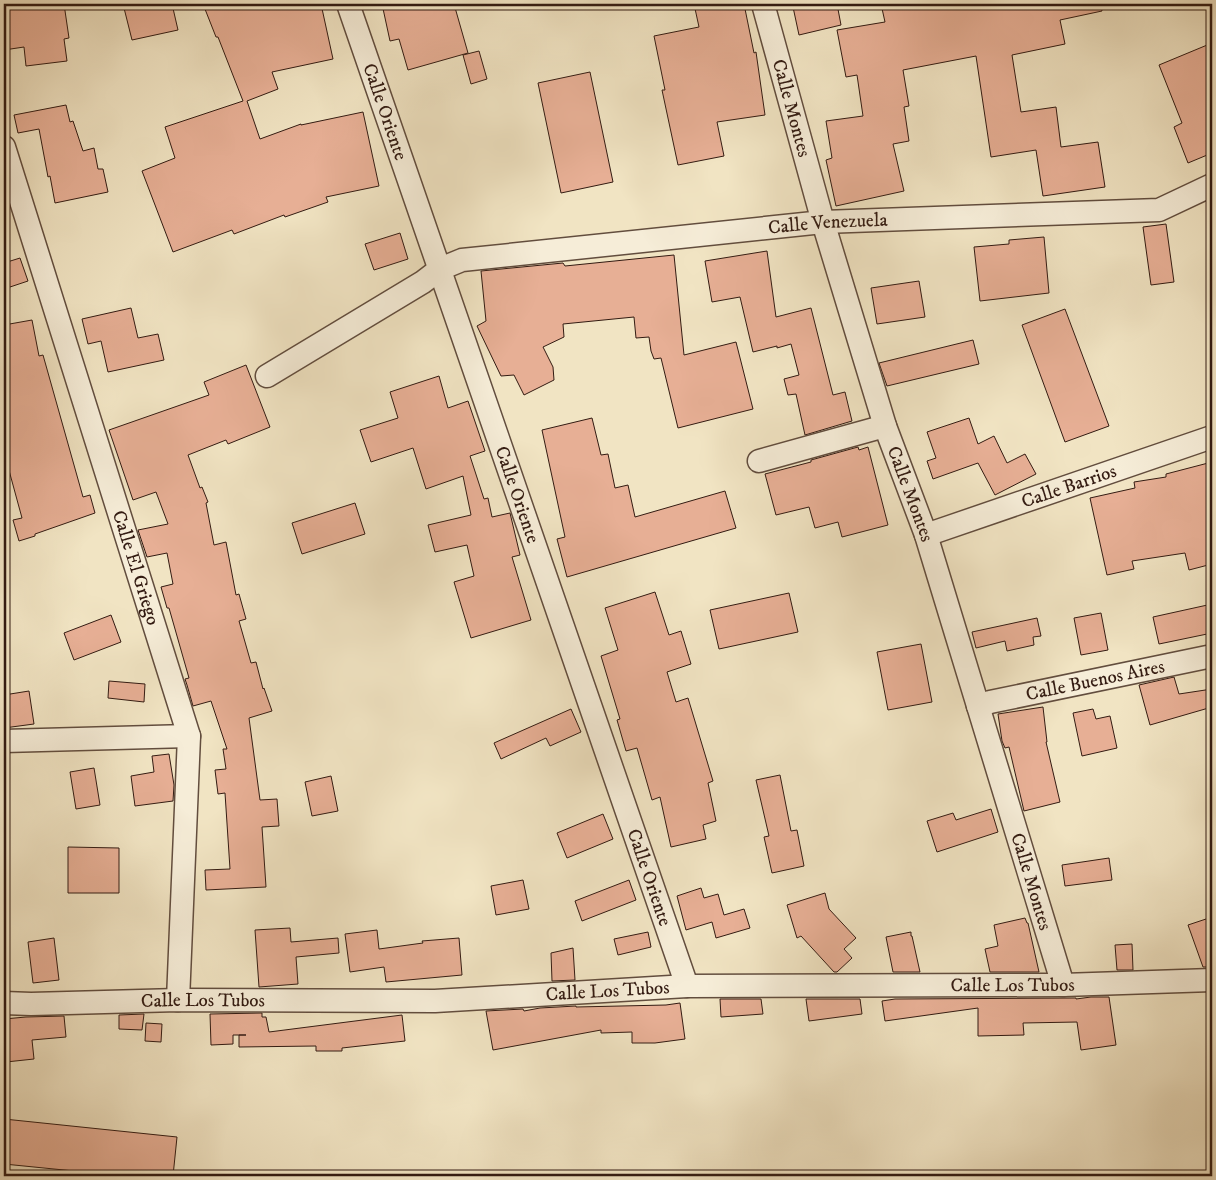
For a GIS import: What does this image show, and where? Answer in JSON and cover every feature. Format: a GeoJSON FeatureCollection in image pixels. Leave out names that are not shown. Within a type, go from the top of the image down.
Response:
{"type":"FeatureCollection","features":[{"type":"Feature","properties":{"kind":"street","name":"Calle Oriente"},"geometry":{"type":"LineString","coordinates":[[348,4],[687,986]]}},
{"type":"Feature","properties":{"kind":"street","name":"Calle Montes"},"geometry":{"type":"LineString","coordinates":[[763,4],[822,222],[885,426],[926,535],[1063,985]]}},
{"type":"Feature","properties":{"kind":"street","name":"Calle El Griego"},"geometry":{"type":"LineString","coordinates":[[4,147],[189,736],[178,1000]]}},
{"type":"Feature","properties":{"kind":"street","name":"Calle Venezuela"},"geometry":{"type":"LineString","coordinates":[[268,376],[415,287],[440,269],[462,260],[822,222],[1159,210],[1212,185]]}},
{"type":"Feature","properties":{"kind":"street"},"geometry":{"type":"LineString","coordinates":[[759,461],[885,426]]}},
{"type":"Feature","properties":{"kind":"street","name":"Calle Barrios"},"geometry":{"type":"LineString","coordinates":[[926,535],[1212,437]]}},
{"type":"Feature","properties":{"kind":"street","name":"Calle Buenos Aires"},"geometry":{"type":"LineString","coordinates":[[978,706],[1212,656]]}},
{"type":"Feature","properties":{"kind":"street"},"geometry":{"type":"LineString","coordinates":[[4,741],[189,736]]}},
{"type":"Feature","properties":{"kind":"street","name":"Calle Los Tubos"},"geometry":{"type":"LineString","coordinates":[[4,1003],[178,1000],[436,1001],[687,986],[1063,985],[1212,980]]}},
{"type":"Feature","properties":{"kind":"building"},"geometry":{"type":"Polygon","coordinates":[[[4,4],[64,4],[69,38],[64,39],[67,61],[26,66],[24,47],[4,50],[4,4]]]}},
{"type":"Feature","properties":{"kind":"building"},"geometry":{"type":"Polygon","coordinates":[[[123,4],[172,4],[178,30],[132,40],[123,4]]]}},
{"type":"Feature","properties":{"kind":"building"},"geometry":{"type":"Polygon","coordinates":[[[203,4],[321,4],[333,59],[272,72],[278,89],[247,101],[260,139],[301,124],[363,112],[379,186],[326,197],[328,202],[285,217],[284,215],[234,234],[232,230],[173,252],[142,171],[175,158],[165,127],[243,101],[203,4]]]}},
{"type":"Feature","properties":{"kind":"building"},"geometry":{"type":"Polygon","coordinates":[[[382,4],[454,4],[468,53],[408,70],[399,39],[390,41],[382,4]]]}},
{"type":"Feature","properties":{"kind":"building"},"geometry":{"type":"Polygon","coordinates":[[[694,4],[744,4],[754,53],[756,52],[765,115],[717,122],[724,156],[678,165],[662,90],[665,90],[654,36],[699,27],[694,4]]]}},
{"type":"Feature","properties":{"kind":"building"},"geometry":{"type":"Polygon","coordinates":[[[807,4],[837,4],[841,25],[799,35],[793,7],[807,4]]]}},
{"type":"Feature","properties":{"kind":"building"},"geometry":{"type":"Polygon","coordinates":[[[881,4],[1101,4],[1102,11],[1060,20],[1065,44],[1012,55],[1021,112],[1056,107],[1061,147],[1098,142],[1105,187],[1043,196],[1036,150],[991,157],[976,56],[903,70],[909,106],[904,107],[909,141],[893,144],[904,191],[836,206],[826,160],[832,158],[826,121],[863,116],[857,75],[846,77],[837,30],[885,22],[881,4]]]}},
{"type":"Feature","properties":{"kind":"building"},"geometry":{"type":"Polygon","coordinates":[[[1212,43],[1212,153],[1188,163],[1174,127],[1182,123],[1159,65],[1212,43]]]}},
{"type":"Feature","properties":{"kind":"building"},"geometry":{"type":"Polygon","coordinates":[[[479,51],[487,79],[471,84],[463,55],[479,51]]]}},
{"type":"Feature","properties":{"kind":"building"},"geometry":{"type":"Polygon","coordinates":[[[590,72],[613,182],[561,193],[538,83],[590,72]]]}},
{"type":"Feature","properties":{"kind":"building"},"geometry":{"type":"Polygon","coordinates":[[[66,105],[70,122],[73,121],[83,151],[94,148],[98,169],[103,169],[108,192],[55,203],[39,129],[18,133],[14,115],[66,105]]]}},
{"type":"Feature","properties":{"kind":"building"},"geometry":{"type":"Polygon","coordinates":[[[1166,224],[1174,282],[1151,285],[1143,227],[1166,224]]]}},
{"type":"Feature","properties":{"kind":"building"},"geometry":{"type":"Polygon","coordinates":[[[400,233],[408,259],[374,270],[365,244],[400,233]]]}},
{"type":"Feature","properties":{"kind":"building"},"geometry":{"type":"Polygon","coordinates":[[[1044,237],[1049,293],[980,301],[974,247],[1009,244],[1009,240],[1044,237]]]}},
{"type":"Feature","properties":{"kind":"building"},"geometry":{"type":"Polygon","coordinates":[[[767,251],[776,317],[811,308],[833,395],[845,392],[852,421],[805,435],[796,394],[788,395],[784,379],[799,375],[791,344],[753,352],[740,297],[712,302],[705,261],[767,251]]]}},
{"type":"Feature","properties":{"kind":"building"},"geometry":{"type":"Polygon","coordinates":[[[674,255],[684,355],[736,342],[753,409],[678,428],[661,358],[654,359],[649,337],[636,338],[634,317],[563,324],[564,337],[543,347],[553,367],[554,380],[524,395],[514,375],[501,376],[477,326],[486,321],[481,271],[563,263],[565,266],[674,255]]]}},
{"type":"Feature","properties":{"kind":"building"},"geometry":{"type":"Polygon","coordinates":[[[20,258],[28,281],[4,289],[4,263],[20,258]]]}},
{"type":"Feature","properties":{"kind":"building"},"geometry":{"type":"Polygon","coordinates":[[[919,281],[925,317],[877,324],[871,288],[919,281]]]}},
{"type":"Feature","properties":{"kind":"building"},"geometry":{"type":"Polygon","coordinates":[[[131,308],[138,338],[158,334],[164,360],[108,372],[101,341],[88,344],[82,319],[131,308]]]}},
{"type":"Feature","properties":{"kind":"building"},"geometry":{"type":"Polygon","coordinates":[[[1065,309],[1109,426],[1065,442],[1022,325],[1065,309]]]}},
{"type":"Feature","properties":{"kind":"building"},"geometry":{"type":"Polygon","coordinates":[[[32,320],[39,356],[43,355],[83,497],[90,495],[95,513],[19,541],[13,520],[22,518],[4,452],[4,325],[32,320]]]}},
{"type":"Feature","properties":{"kind":"building"},"geometry":{"type":"Polygon","coordinates":[[[973,340],[979,364],[887,386],[879,363],[973,340]]]}},
{"type":"Feature","properties":{"kind":"building"},"geometry":{"type":"Polygon","coordinates":[[[246,365],[270,427],[228,444],[226,440],[188,455],[200,488],[202,487],[208,502],[206,503],[214,545],[226,542],[236,595],[239,594],[246,619],[239,621],[251,663],[256,662],[263,689],[272,711],[249,718],[260,800],[277,799],[279,826],[262,827],[266,887],[206,890],[205,870],[230,869],[225,793],[218,794],[215,770],[226,769],[223,749],[227,749],[211,701],[193,706],[185,679],[189,678],[161,587],[173,584],[167,553],[147,557],[138,530],[168,524],[156,492],[133,500],[109,430],[209,395],[204,382],[246,365]]]}},
{"type":"Feature","properties":{"kind":"building"},"geometry":{"type":"Polygon","coordinates":[[[439,376],[448,408],[468,401],[485,451],[470,456],[484,499],[488,498],[492,517],[510,513],[520,555],[512,557],[531,620],[471,638],[454,582],[474,576],[467,545],[435,552],[428,525],[471,515],[463,476],[426,489],[413,448],[371,462],[360,430],[398,418],[390,392],[439,376]]]}},
{"type":"Feature","properties":{"kind":"building"},"geometry":{"type":"Polygon","coordinates":[[[592,418],[601,455],[608,454],[615,488],[628,485],[635,517],[725,491],[736,528],[567,577],[557,539],[565,537],[542,430],[592,418]]]}},
{"type":"Feature","properties":{"kind":"building"},"geometry":{"type":"Polygon","coordinates":[[[969,418],[978,444],[994,436],[1007,463],[1025,454],[1036,474],[995,495],[978,463],[933,479],[927,461],[936,458],[927,432],[969,418]]]}},
{"type":"Feature","properties":{"kind":"building"},"geometry":{"type":"Polygon","coordinates":[[[858,447],[859,450],[868,447],[888,525],[842,537],[838,522],[815,528],[809,507],[776,515],[765,474],[858,447]]]}},
{"type":"Feature","properties":{"kind":"building"},"geometry":{"type":"Polygon","coordinates":[[[1212,462],[1212,479],[1208,480],[1212,496],[1212,564],[1189,570],[1185,553],[1132,561],[1134,569],[1107,575],[1090,498],[1135,488],[1134,482],[1166,477],[1166,474],[1212,462]]]}},
{"type":"Feature","properties":{"kind":"building"},"geometry":{"type":"Polygon","coordinates":[[[355,503],[365,534],[302,554],[292,523],[355,503]]]}},
{"type":"Feature","properties":{"kind":"building"},"geometry":{"type":"Polygon","coordinates":[[[655,592],[669,635],[681,631],[691,664],[667,672],[676,702],[688,698],[713,781],[708,783],[716,821],[703,825],[706,839],[671,847],[660,797],[652,800],[637,748],[626,751],[617,720],[620,719],[601,656],[618,650],[605,608],[655,592]]]}},
{"type":"Feature","properties":{"kind":"building"},"geometry":{"type":"Polygon","coordinates":[[[789,593],[798,632],[719,649],[710,610],[789,593]]]}},
{"type":"Feature","properties":{"kind":"building"},"geometry":{"type":"Polygon","coordinates":[[[1212,604],[1212,633],[1159,644],[1153,617],[1212,604]]]}},
{"type":"Feature","properties":{"kind":"building"},"geometry":{"type":"Polygon","coordinates":[[[1101,613],[1108,650],[1081,655],[1074,618],[1101,613]]]}},
{"type":"Feature","properties":{"kind":"building"},"geometry":{"type":"Polygon","coordinates":[[[111,615],[121,642],[74,660],[64,633],[111,615]]]}},
{"type":"Feature","properties":{"kind":"building"},"geometry":{"type":"Polygon","coordinates":[[[1037,618],[1041,636],[1033,637],[1034,645],[1007,651],[1005,641],[976,648],[972,632],[1037,618]]]}},
{"type":"Feature","properties":{"kind":"building"},"geometry":{"type":"Polygon","coordinates":[[[921,644],[932,702],[888,710],[877,652],[921,644]]]}},
{"type":"Feature","properties":{"kind":"building"},"geometry":{"type":"Polygon","coordinates":[[[1174,677],[1179,694],[1212,689],[1212,707],[1150,725],[1139,685],[1174,677]]]}},
{"type":"Feature","properties":{"kind":"building"},"geometry":{"type":"Polygon","coordinates":[[[109,681],[145,684],[144,702],[108,698],[109,681]]]}},
{"type":"Feature","properties":{"kind":"building"},"geometry":{"type":"Polygon","coordinates":[[[29,691],[34,724],[4,728],[4,695],[29,691]]]}},
{"type":"Feature","properties":{"kind":"building"},"geometry":{"type":"Polygon","coordinates":[[[1043,707],[1046,742],[1060,802],[1024,811],[1009,747],[1005,748],[1002,741],[998,714],[1043,707]]]}},
{"type":"Feature","properties":{"kind":"building"},"geometry":{"type":"Polygon","coordinates":[[[571,709],[581,732],[550,746],[546,738],[501,759],[494,743],[571,709]]]}},
{"type":"Feature","properties":{"kind":"building"},"geometry":{"type":"Polygon","coordinates":[[[1093,709],[1096,719],[1110,716],[1117,748],[1082,756],[1073,713],[1093,709]]]}},
{"type":"Feature","properties":{"kind":"building"},"geometry":{"type":"Polygon","coordinates":[[[169,754],[174,785],[173,801],[135,806],[131,776],[154,772],[152,756],[169,754]]]}},
{"type":"Feature","properties":{"kind":"building"},"geometry":{"type":"Polygon","coordinates":[[[94,768],[100,805],[76,809],[70,772],[94,768]]]}},
{"type":"Feature","properties":{"kind":"building"},"geometry":{"type":"Polygon","coordinates":[[[780,775],[791,831],[797,830],[804,866],[772,873],[764,837],[769,836],[756,780],[780,775]]]}},
{"type":"Feature","properties":{"kind":"building"},"geometry":{"type":"Polygon","coordinates":[[[331,776],[338,811],[312,816],[305,782],[331,776]]]}},
{"type":"Feature","properties":{"kind":"building"},"geometry":{"type":"Polygon","coordinates":[[[991,809],[998,832],[937,852],[927,821],[953,813],[956,820],[991,809]]]}},
{"type":"Feature","properties":{"kind":"building"},"geometry":{"type":"Polygon","coordinates":[[[603,814],[613,839],[567,858],[557,833],[603,814]]]}},
{"type":"Feature","properties":{"kind":"building"},"geometry":{"type":"Polygon","coordinates":[[[68,847],[119,848],[119,893],[68,893],[68,847]]]}},
{"type":"Feature","properties":{"kind":"building"},"geometry":{"type":"Polygon","coordinates":[[[1109,858],[1112,880],[1065,886],[1062,865],[1109,858]]]}},
{"type":"Feature","properties":{"kind":"building"},"geometry":{"type":"Polygon","coordinates":[[[523,880],[529,909],[496,915],[491,886],[523,880]]]}},
{"type":"Feature","properties":{"kind":"building"},"geometry":{"type":"Polygon","coordinates":[[[629,880],[636,900],[582,921],[575,901],[629,880]]]}},
{"type":"Feature","properties":{"kind":"building"},"geometry":{"type":"Polygon","coordinates":[[[701,888],[704,898],[718,894],[724,915],[744,909],[750,928],[716,938],[712,922],[686,930],[677,896],[701,888]]]}},
{"type":"Feature","properties":{"kind":"building"},"geometry":{"type":"Polygon","coordinates":[[[825,893],[829,909],[856,938],[844,949],[852,958],[837,972],[834,972],[801,936],[797,938],[787,905],[825,893]]]}},
{"type":"Feature","properties":{"kind":"building"},"geometry":{"type":"Polygon","coordinates":[[[1212,917],[1212,967],[1203,967],[1188,925],[1212,917]]]}},
{"type":"Feature","properties":{"kind":"building"},"geometry":{"type":"Polygon","coordinates":[[[1025,918],[1028,923],[1039,972],[990,972],[985,949],[998,946],[994,925],[1025,918]]]}},
{"type":"Feature","properties":{"kind":"building"},"geometry":{"type":"Polygon","coordinates":[[[290,928],[291,942],[338,938],[339,953],[296,957],[298,984],[259,987],[255,930],[290,928]]]}},
{"type":"Feature","properties":{"kind":"building"},"geometry":{"type":"Polygon","coordinates":[[[377,930],[379,949],[423,943],[422,941],[459,938],[462,975],[386,982],[384,967],[350,972],[345,934],[377,930]]]}},
{"type":"Feature","properties":{"kind":"building"},"geometry":{"type":"Polygon","coordinates":[[[648,932],[651,947],[618,955],[614,939],[648,932]]]}},
{"type":"Feature","properties":{"kind":"building"},"geometry":{"type":"Polygon","coordinates":[[[911,932],[920,972],[893,972],[886,937],[911,932]]]}},
{"type":"Feature","properties":{"kind":"building"},"geometry":{"type":"Polygon","coordinates":[[[54,938],[59,980],[33,983],[28,942],[54,938]]]}},
{"type":"Feature","properties":{"kind":"building"},"geometry":{"type":"Polygon","coordinates":[[[1132,944],[1133,970],[1117,970],[1115,945],[1132,944]]]}},
{"type":"Feature","properties":{"kind":"building"},"geometry":{"type":"Polygon","coordinates":[[[573,948],[575,980],[552,981],[551,953],[573,948]]]}},
{"type":"Feature","properties":{"kind":"building"},"geometry":{"type":"Polygon","coordinates":[[[1109,997],[1116,1045],[1081,1050],[1077,1022],[1023,1023],[1024,1035],[978,1036],[978,1008],[885,1021],[882,1001],[895,999],[1076,999],[1109,997]]]}},
{"type":"Feature","properties":{"kind":"building"},"geometry":{"type":"Polygon","coordinates":[[[720,999],[761,999],[763,1014],[721,1017],[720,999]]]}},
{"type":"Feature","properties":{"kind":"building"},"geometry":{"type":"Polygon","coordinates":[[[806,999],[860,999],[862,1014],[809,1021],[806,999]]]}},
{"type":"Feature","properties":{"kind":"building"},"geometry":{"type":"Polygon","coordinates":[[[680,1003],[685,1039],[655,1043],[632,1043],[632,1032],[601,1033],[601,1030],[493,1050],[486,1011],[523,1009],[524,1011],[576,1006],[666,1005],[680,1003]]]}},
{"type":"Feature","properties":{"kind":"building"},"geometry":{"type":"Polygon","coordinates":[[[262,1013],[262,1017],[266,1017],[269,1032],[402,1015],[405,1041],[342,1048],[342,1051],[316,1051],[316,1046],[239,1047],[239,1035],[233,1035],[233,1044],[211,1045],[210,1014],[262,1013]]]}},
{"type":"Feature","properties":{"kind":"building"},"geometry":{"type":"Polygon","coordinates":[[[144,1014],[142,1030],[119,1029],[119,1015],[144,1014]]]}},
{"type":"Feature","properties":{"kind":"building"},"geometry":{"type":"Polygon","coordinates":[[[64,1016],[66,1037],[32,1040],[34,1059],[6,1062],[4,1019],[64,1016]]]}},
{"type":"Feature","properties":{"kind":"building"},"geometry":{"type":"Polygon","coordinates":[[[146,1023],[162,1024],[161,1042],[145,1041],[146,1023]]]}},
{"type":"Feature","properties":{"kind":"building"},"geometry":{"type":"Polygon","coordinates":[[[4,1119],[177,1137],[173,1176],[124,1176],[4,1164],[4,1119]]]}}]}
